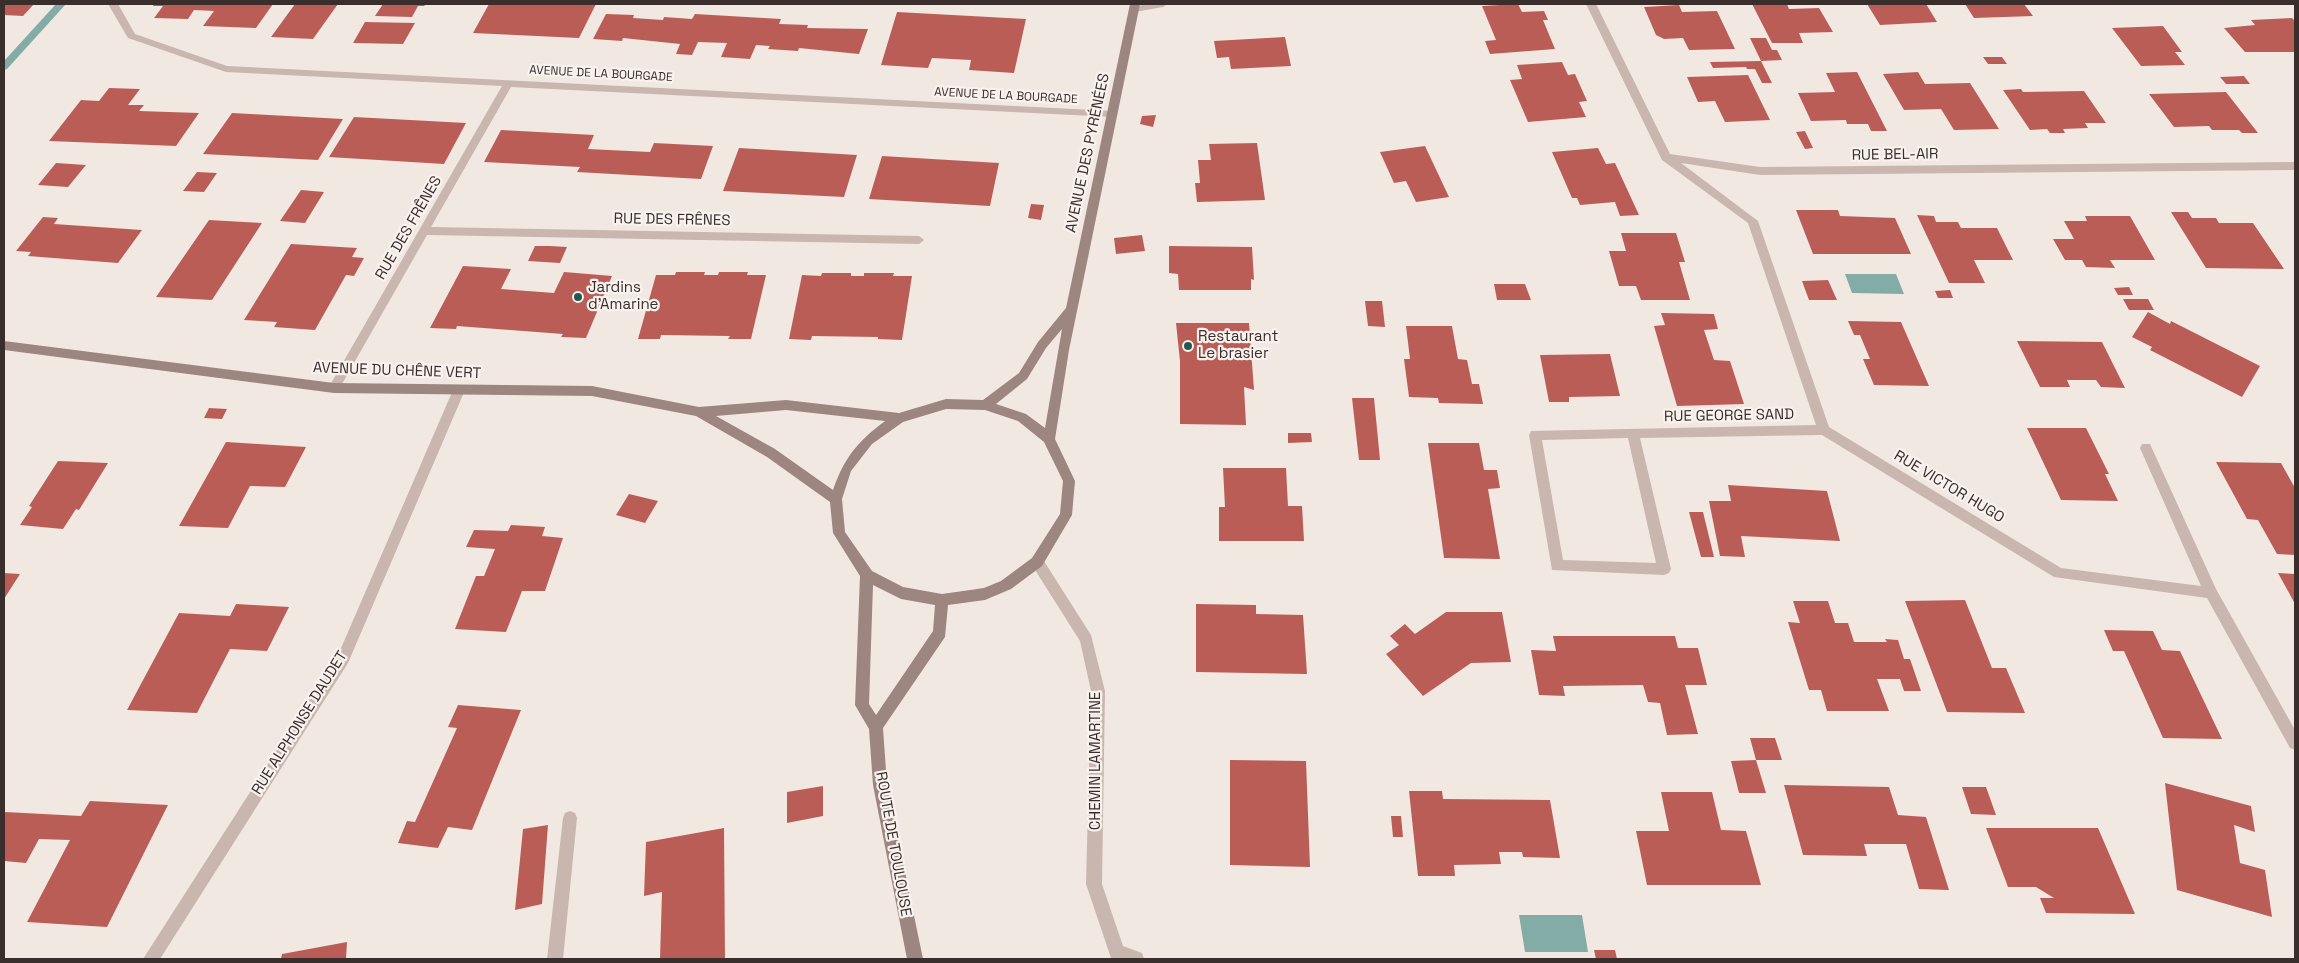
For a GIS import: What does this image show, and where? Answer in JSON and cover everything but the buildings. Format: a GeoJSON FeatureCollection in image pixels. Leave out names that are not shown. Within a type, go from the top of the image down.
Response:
{"type":"FeatureCollection","features":[{"type":"Feature","properties":{"kind":"main road","name":"AVENUE DES PYRÉNÉES"},"geometry":{"type":"LineString","coordinates":[[1049,439],[1054,400],[1135,6]]}},
{"type":"Feature","properties":{"kind":"main road","name":"AVENUE DES PYRÉNÉES"},"geometry":{"type":"LineString","coordinates":[[985,405],[1023,376],[1042,345],[1073,308]]}},
{"type":"Feature","properties":{"kind":"main road","name":"AVENUE DU CHÊNE VERT"},"geometry":{"type":"LineString","coordinates":[[4,346],[334,388],[592,391],[699,412],[786,405],[899,418]]}},
{"type":"Feature","properties":{"kind":"main road"},"geometry":{"type":"LineString","coordinates":[[946,404],[985,405],[1022,417],[1049,439],[1068,481],[1066,515],[1038,562],[1006,585],[985,594],[942,600],[901,593],[867,575],[839,533],[836,500],[846,469],[868,440],[899,418],[946,404]]}},
{"type":"Feature","properties":{"kind":"main road","name":"AVENUE DU CHÊNE VERT"},"geometry":{"type":"LineString","coordinates":[[699,412],[771,453],[836,500]]}},
{"type":"Feature","properties":{"kind":"main road"},"geometry":{"type":"LineString","coordinates":[[867,575],[862,705],[876,727],[940,633],[942,600]]}},
{"type":"Feature","properties":{"kind":"main road","name":"ROUTE DE TOULOUSE"},"geometry":{"type":"LineString","coordinates":[[876,727],[880,785],[915,959]]}},
{"type":"Feature","properties":{"kind":"street","name":"AVENUE DE LA BOURGADE"},"geometry":{"type":"LineString","coordinates":[[112,4],[130,36],[226,69],[1113,114]]}},
{"type":"Feature","properties":{"kind":"street"},"geometry":{"type":"LineString","coordinates":[[1135,6],[1163,4]]}},
{"type":"Feature","properties":{"kind":"street"},"geometry":{"type":"LineString","coordinates":[[1591,4],[1666,158],[1753,221],[1824,430]]}},
{"type":"Feature","properties":{"kind":"street","name":"RUE DES FRÊNES"},"geometry":{"type":"LineString","coordinates":[[334,388],[509,82]]}},
{"type":"Feature","properties":{"kind":"street","name":"RUE BEL-AIR"},"geometry":{"type":"LineString","coordinates":[[1666,158],[1760,171],[2295,166]]}},
{"type":"Feature","properties":{"kind":"street","name":"RUE DES FRÊNES"},"geometry":{"type":"LineString","coordinates":[[424,231],[919,240]]}},
{"type":"Feature","properties":{"kind":"street","name":"RUE ALPHONSE DAUDET"},"geometry":{"type":"LineString","coordinates":[[151,959],[343,659],[458,390]]}},
{"type":"Feature","properties":{"kind":"street","name":"RUE GEORGE SAND"},"geometry":{"type":"LineString","coordinates":[[1633,434],[1664,569],[1557,566],[1535,435],[1824,430]]}},
{"type":"Feature","properties":{"kind":"street","name":"RUE VICTOR HUGO"},"geometry":{"type":"LineString","coordinates":[[1824,430],[2059,573],[2211,593]]}},
{"type":"Feature","properties":{"kind":"street"},"geometry":{"type":"LineString","coordinates":[[2146,448],[2211,593],[2295,743]]}},
{"type":"Feature","properties":{"kind":"street","name":"CHEMIN LAMARTINE"},"geometry":{"type":"LineString","coordinates":[[1038,562],[1086,639],[1098,692],[1094,884],[1117,952],[1136,959]]}},
{"type":"Feature","properties":{"kind":"street"},"geometry":{"type":"LineString","coordinates":[[555,959],[570,818]]}},
{"type":"Feature","properties":{"kind":"water"},"geometry":{"type":"Polygon","coordinates":[[[1845,274],[1896,274],[1904,294],[1852,293],[1845,274]]]}},
{"type":"Feature","properties":{"kind":"water"},"geometry":{"type":"Polygon","coordinates":[[[1519,915],[1582,915],[1588,952],[1525,952],[1519,915]]]}},
{"type":"Feature","properties":{"kind":"waterway"},"geometry":{"type":"LineString","coordinates":[[4,67],[61,4]]}},
{"type":"Feature","properties":{"kind":"place","name":"Jardins d'Amarine"},"geometry":{"type":"Point","coordinates":[578,297]}},
{"type":"Feature","properties":{"kind":"place","name":"Restaurant Le brasier"},"geometry":{"type":"Point","coordinates":[1188,346]}}]}
